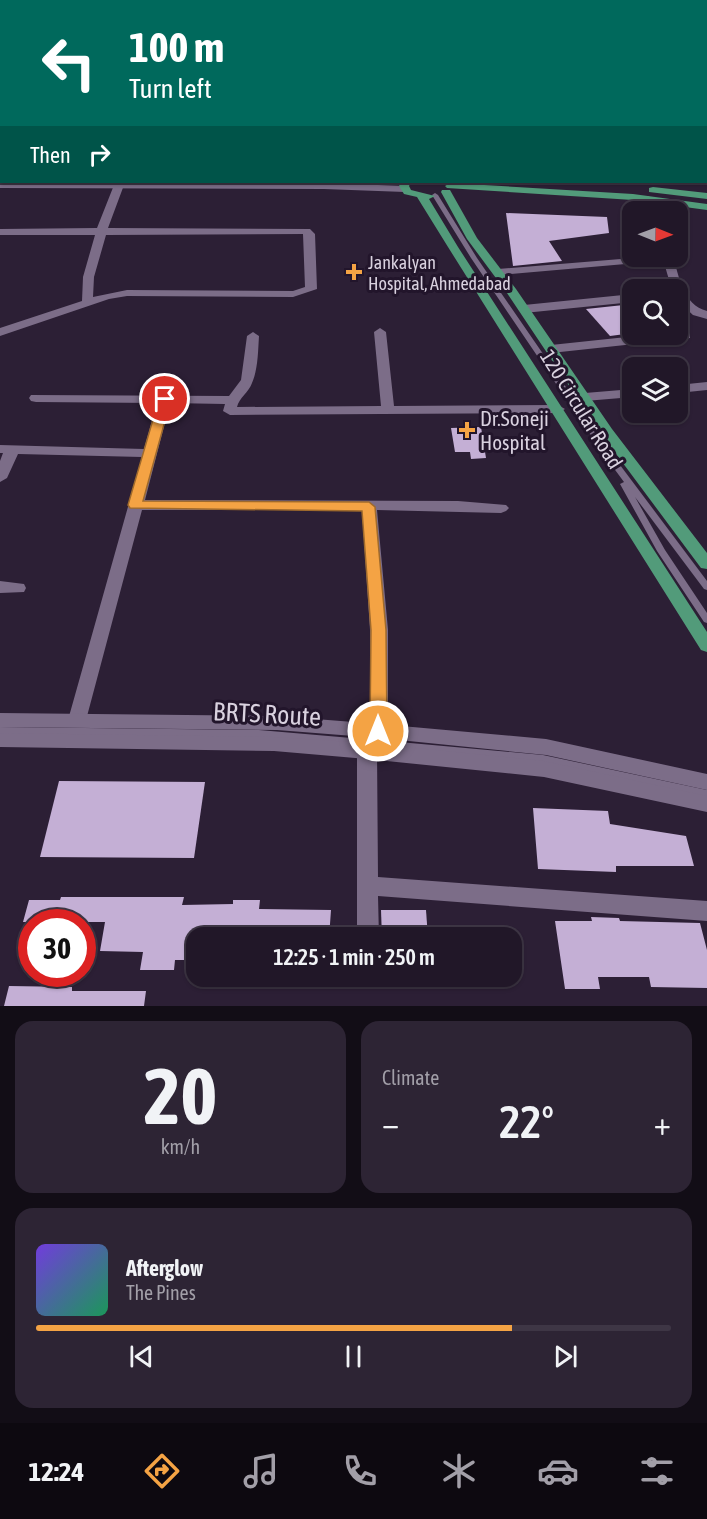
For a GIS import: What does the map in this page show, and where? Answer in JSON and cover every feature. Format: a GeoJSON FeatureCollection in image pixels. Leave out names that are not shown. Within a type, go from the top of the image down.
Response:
{"type":"FeatureCollection","features":[{"type":"Feature","properties":{"kind":"main road"},"geometry":{"type":"LineString","coordinates":[[563,183],[637,188],[707,206]]}},
{"type":"Feature","properties":{"kind":"main road"},"geometry":{"type":"LineString","coordinates":[[406,185],[421,195],[444,189],[648,199],[707,206]]}},
{"type":"Feature","properties":{"kind":"main road","name":"120 Circular Road"},"geometry":{"type":"LineString","coordinates":[[444,189],[472,239],[525,309],[607,432],[707,564]]}},
{"type":"Feature","properties":{"kind":"main road","name":"120 Circular Road"},"geometry":{"type":"LineString","coordinates":[[421,195],[707,646]]}},
{"type":"Feature","properties":{"kind":"street"},"geometry":{"type":"LineString","coordinates":[[0,185],[406,185]]}},
{"type":"Feature","properties":{"kind":"street"},"geometry":{"type":"LineString","coordinates":[[88,303],[86,292],[101,232],[119,185]]}},
{"type":"Feature","properties":{"kind":"street"},"geometry":{"type":"LineString","coordinates":[[0,232],[306,231],[310,234],[311,289],[293,294],[127,293],[107,296],[0,332]]}},
{"type":"Feature","properties":{"kind":"street"},"geometry":{"type":"LineString","coordinates":[[498,272],[622,262]]}},
{"type":"Feature","properties":{"kind":"street"},"geometry":{"type":"LineString","coordinates":[[671,267],[682,301],[689,309],[707,315]]}},
{"type":"Feature","properties":{"kind":"street"},"geometry":{"type":"LineString","coordinates":[[525,309],[622,299]]}},
{"type":"Feature","properties":{"kind":"street"},"geometry":{"type":"LineString","coordinates":[[380,332],[388,410]]}},
{"type":"Feature","properties":{"kind":"street"},"geometry":{"type":"LineString","coordinates":[[36,398],[232,400],[243,393],[247,382],[253,336]]}},
{"type":"Feature","properties":{"kind":"street"},"geometry":{"type":"LineString","coordinates":[[551,349],[622,342]]}},
{"type":"Feature","properties":{"kind":"street"},"geometry":{"type":"LineString","coordinates":[[688,388],[707,386]]}},
{"type":"Feature","properties":{"kind":"street"},"geometry":{"type":"LineString","coordinates":[[585,397],[622,394]]}},
{"type":"Feature","properties":{"kind":"street"},"geometry":{"type":"LineString","coordinates":[[76,720],[148,453],[165,399]]}},
{"type":"Feature","properties":{"kind":"street"},"geometry":{"type":"LineString","coordinates":[[232,400],[230,411],[558,409]]}},
{"type":"Feature","properties":{"kind":"street"},"geometry":{"type":"LineString","coordinates":[[0,478],[6,449],[148,453]]}},
{"type":"Feature","properties":{"kind":"street"},"geometry":{"type":"LineString","coordinates":[[135,505],[501,508]]}},
{"type":"Feature","properties":{"kind":"street"},"geometry":{"type":"LineString","coordinates":[[369,507],[379,630],[378,731]]}},
{"type":"Feature","properties":{"kind":"street"},"geometry":{"type":"LineString","coordinates":[[0,588],[18,588]]}},
{"type":"Feature","properties":{"kind":"street"},"geometry":{"type":"LineString","coordinates":[[0,720],[278,723],[378,731],[546,747],[707,782]]}},
{"type":"Feature","properties":{"kind":"street"},"geometry":{"type":"LineString","coordinates":[[0,740],[274,744],[367,751],[544,769],[707,804]]}},
{"type":"Feature","properties":{"kind":"street"},"geometry":{"type":"LineString","coordinates":[[367,751],[368,927]]}},
{"type":"Feature","properties":{"kind":"street"},"geometry":{"type":"LineString","coordinates":[[368,886],[707,912]]}},
{"type":"Feature","properties":{"kind":"lane"},"geometry":{"type":"LineString","coordinates":[[444,189],[474,258],[611,459],[707,587]]}},
{"type":"Feature","properties":{"kind":"lane"},"geometry":{"type":"LineString","coordinates":[[611,459],[661,551],[707,620]]}},
{"type":"Feature","properties":{"kind":"lane","name":"BRTS Route"},"geometry":{"type":"LineString","coordinates":[[0,731],[259,734],[543,759],[707,794]]}},
{"type":"Feature","properties":{"kind":"building"},"geometry":{"type":"Polygon","coordinates":[[[506,213],[607,217],[609,233],[549,241],[562,261],[513,266],[506,213]]]}},
{"type":"Feature","properties":{"kind":"building"},"geometry":{"type":"Polygon","coordinates":[[[622,305],[622,334],[610,336],[586,309],[622,305]]]}},
{"type":"Feature","properties":{"kind":"building"},"geometry":{"type":"Polygon","coordinates":[[[481,427],[486,458],[471,459],[470,452],[455,452],[451,428],[481,427]]]}},
{"type":"Feature","properties":{"kind":"building"},"geometry":{"type":"Polygon","coordinates":[[[59,781],[205,782],[194,858],[40,857],[59,781]]]}},
{"type":"Feature","properties":{"kind":"building"},"geometry":{"type":"Polygon","coordinates":[[[533,808],[608,811],[610,824],[686,836],[694,866],[616,866],[616,872],[538,869],[533,808]]]}},
{"type":"Feature","properties":{"kind":"building"},"geometry":{"type":"Polygon","coordinates":[[[61,897],[184,897],[182,905],[233,904],[233,900],[260,900],[259,909],[331,910],[330,927],[186,927],[186,960],[175,960],[174,970],[140,970],[143,952],[100,951],[105,922],[96,922],[96,909],[27,909],[29,900],[60,900],[61,897]]]}},
{"type":"Feature","properties":{"kind":"building"},"geometry":{"type":"Polygon","coordinates":[[[381,910],[426,910],[427,927],[382,927],[381,910]]]}},
{"type":"Feature","properties":{"kind":"building"},"geometry":{"type":"Polygon","coordinates":[[[591,917],[619,918],[620,921],[700,923],[707,950],[707,988],[651,987],[649,977],[598,977],[600,989],[565,989],[555,921],[592,921],[591,917]]]}},
{"type":"Feature","properties":{"kind":"building"},"geometry":{"type":"Polygon","coordinates":[[[9,986],[72,987],[72,991],[146,991],[144,1006],[4,1006],[9,986]]]}},
{"type":"Feature","properties":{"kind":"place","name":"Jankalyan Hospital, Ahmedabad"},"geometry":{"type":"Point","coordinates":[354,272]}},
{"type":"Feature","properties":{"kind":"place","name":"Dr.Soneji Hospital"},"geometry":{"type":"Point","coordinates":[467,430]}},
{"type":"Feature","properties":{"kind":"route"},"geometry":{"type":"LineString","coordinates":[[165,399],[135,505],[369,507],[379,630],[378,731]]}}]}
